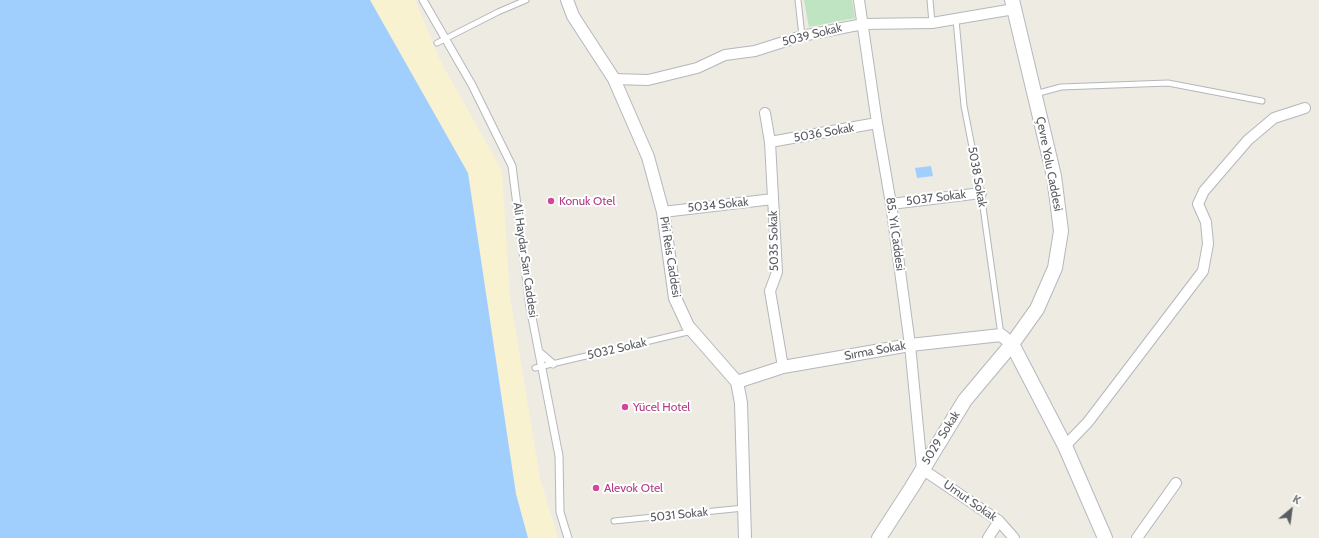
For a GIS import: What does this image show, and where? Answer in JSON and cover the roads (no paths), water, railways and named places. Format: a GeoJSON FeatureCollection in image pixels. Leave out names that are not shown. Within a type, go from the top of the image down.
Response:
{"type":"FeatureCollection","features":[{"type":"Feature","properties":{"kind":"main road","name":"Çevre Yolu Caddesi"},"geometry":{"type":"LineString","coordinates":[[1012,344],[1037,309],[1055,268],[1061,231],[1054,176],[1013,5]]}},
{"type":"Feature","properties":{"kind":"main road"},"geometry":{"type":"LineString","coordinates":[[1012,344],[1065,446],[1105,538]]}},
{"type":"Feature","properties":{"kind":"main road","name":"5029 Sokak"},"geometry":{"type":"LineString","coordinates":[[878,538],[912,487],[965,400],[1012,344]]}},
{"type":"Feature","properties":{"kind":"street","name":"Ali Haydar Sarı Caddesi"},"geometry":{"type":"LineString","coordinates":[[423,0],[472,85],[512,166],[530,307],[539,352],[538,367],[559,456],[560,512],[568,538]]}},
{"type":"Feature","properties":{"kind":"street","name":"Piri Reis Caddesi"},"geometry":{"type":"LineString","coordinates":[[567,0],[572,16],[614,79],[648,157],[663,212],[675,298],[688,326],[737,382]]}},
{"type":"Feature","properties":{"kind":"street","name":"85. Yıl Caddesi"},"geometry":{"type":"LineString","coordinates":[[859,0],[877,123],[891,204],[910,345],[922,469]]}},
{"type":"Feature","properties":{"kind":"street","name":"5039 Sokak"},"geometry":{"type":"LineString","coordinates":[[614,79],[648,80],[697,68],[725,55],[755,51],[802,36],[863,24],[932,23],[956,20],[1013,5]]}},
{"type":"Feature","properties":{"kind":"street"},"geometry":{"type":"LineString","coordinates":[[1065,446],[1088,422],[1203,271],[1208,244],[1206,222],[1198,204],[1204,192],[1248,140],[1274,118],[1305,108]]}},
{"type":"Feature","properties":{"kind":"street","name":"5035 Sokak"},"geometry":{"type":"LineString","coordinates":[[765,113],[770,142],[777,272],[770,291],[783,367]]}},
{"type":"Feature","properties":{"kind":"street","name":"5036 Sokak"},"geometry":{"type":"LineString","coordinates":[[770,142],[877,123]]}},
{"type":"Feature","properties":{"kind":"street","name":"5037 Sokak"},"geometry":{"type":"LineString","coordinates":[[891,204],[981,193]]}},
{"type":"Feature","properties":{"kind":"street","name":"5034 Sokak"},"geometry":{"type":"LineString","coordinates":[[663,212],[773,199]]}},
{"type":"Feature","properties":{"kind":"street"},"geometry":{"type":"LineString","coordinates":[[1000,335],[1012,344]]}},
{"type":"Feature","properties":{"kind":"street","name":"Sırma Sokak"},"geometry":{"type":"LineString","coordinates":[[737,382],[783,367],[910,345],[1000,335]]}},
{"type":"Feature","properties":{"kind":"street"},"geometry":{"type":"LineString","coordinates":[[539,352],[553,364]]}},
{"type":"Feature","properties":{"kind":"street"},"geometry":{"type":"LineString","coordinates":[[737,382],[741,403],[745,538]]}},
{"type":"Feature","properties":{"kind":"street","name":"Umut Sokak"},"geometry":{"type":"LineString","coordinates":[[922,469],[1000,521],[1014,538]]}},
{"type":"Feature","properties":{"kind":"street"},"geometry":{"type":"LineString","coordinates":[[1136,538],[1176,482]]}},
{"type":"Feature","properties":{"kind":"street"},"geometry":{"type":"LineString","coordinates":[[988,538],[1000,521]]}},
{"type":"Feature","properties":{"kind":"lane"},"geometry":{"type":"LineString","coordinates":[[437,43],[498,12],[526,0]]}},
{"type":"Feature","properties":{"kind":"lane"},"geometry":{"type":"LineString","coordinates":[[798,0],[802,36]]}},
{"type":"Feature","properties":{"kind":"lane"},"geometry":{"type":"LineString","coordinates":[[930,0],[932,23]]}},
{"type":"Feature","properties":{"kind":"lane","name":"5038 Sokak"},"geometry":{"type":"LineString","coordinates":[[956,20],[964,106],[981,193],[1000,335]]}},
{"type":"Feature","properties":{"kind":"lane"},"geometry":{"type":"LineString","coordinates":[[1034,94],[1061,87],[1168,83],[1262,100]]}},
{"type":"Feature","properties":{"kind":"lane","name":"5032 Sokak"},"geometry":{"type":"LineString","coordinates":[[538,367],[693,331]]}},
{"type":"Feature","properties":{"kind":"lane","name":"5031 Sokak"},"geometry":{"type":"LineString","coordinates":[[614,521],[744,508]]}},
{"type":"Feature","properties":{"kind":"water"},"geometry":{"type":"Polygon","coordinates":[[[0,0],[370,0],[468,173],[516,494],[528,538],[0,538],[0,0]]]}},
{"type":"Feature","properties":{"kind":"water"},"geometry":{"type":"Polygon","coordinates":[[[931,166],[933,176],[917,178],[915,168],[931,166]]]}},
{"type":"Feature","properties":{"kind":"place","name":"Konuk Otel"},"geometry":{"type":"Point","coordinates":[551,201]}},
{"type":"Feature","properties":{"kind":"place","name":"Yücel Hotel"},"geometry":{"type":"Point","coordinates":[625,407]}},
{"type":"Feature","properties":{"kind":"place","name":"Alevok Otel"},"geometry":{"type":"Point","coordinates":[596,488]}}]}
